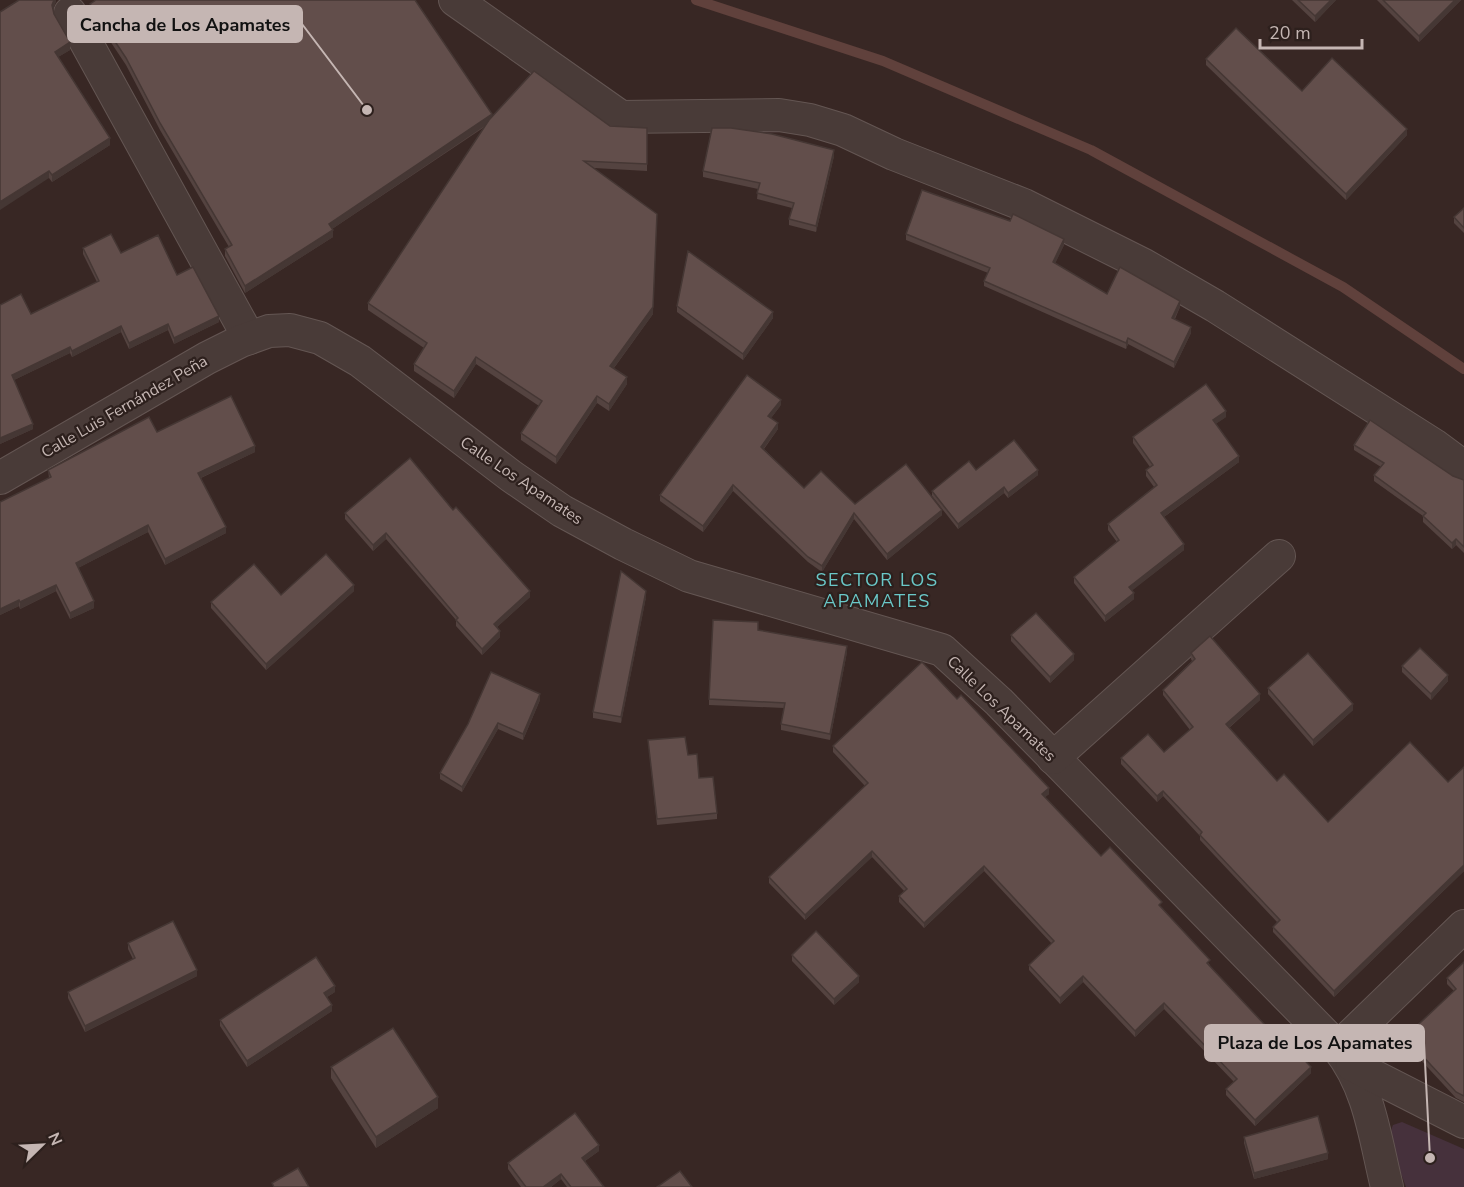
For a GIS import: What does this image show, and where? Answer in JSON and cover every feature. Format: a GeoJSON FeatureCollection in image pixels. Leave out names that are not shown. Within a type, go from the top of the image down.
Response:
{"type":"FeatureCollection","features":[{"type":"Feature","properties":{"kind":"street"},"geometry":{"type":"LineString","coordinates":[[455,0],[621,117],[779,115],[810,120],[843,130],[894,154],[1024,205],[1144,265],[1215,306],[1434,445],[1464,467]]}},
{"type":"Feature","properties":{"kind":"street"},"geometry":{"type":"LineString","coordinates":[[70,13],[249,338]]}},
{"type":"Feature","properties":{"kind":"street","name":"Calle Los Apamates"},"geometry":{"type":"LineString","coordinates":[[249,338],[269,331],[290,330],[320,338],[360,361],[511,476],[562,511],[689,576],[942,650],[999,702],[1345,1057],[1364,1089],[1387,1187]]}},
{"type":"Feature","properties":{"kind":"street","name":"Calle Luis Fernández Peña"},"geometry":{"type":"LineString","coordinates":[[0,478],[162,382],[249,338]]}},
{"type":"Feature","properties":{"kind":"street"},"geometry":{"type":"LineString","coordinates":[[1053,758],[1279,556]]}},
{"type":"Feature","properties":{"kind":"street"},"geometry":{"type":"LineString","coordinates":[[1345,1057],[1464,926]]}},
{"type":"Feature","properties":{"kind":"street","name":"Calle Los Apamates"},"geometry":{"type":"LineString","coordinates":[[1345,1057],[1464,1122]]}},
{"type":"Feature","properties":{"kind":"shaded area"},"geometry":{"type":"Polygon","coordinates":[[[1402,1122],[1464,1149],[1464,1187],[1406,1187],[1391,1139],[1393,1125],[1402,1122]]]}},
{"type":"Feature","properties":{"kind":"building"},"geometry":{"type":"Polygon","coordinates":[[[19,0],[54,0],[52,5],[54,14],[70,42],[55,52],[110,138],[52,175],[49,171],[0,202],[0,12],[19,0]]]}},
{"type":"Feature","properties":{"kind":"building"},"geometry":{"type":"Polygon","coordinates":[[[96,0],[415,0],[492,114],[329,224],[333,230],[245,286],[225,249],[232,245],[160,123],[126,58],[90,4],[96,0]]]}},
{"type":"Feature","properties":{"kind":"building"},"geometry":{"type":"Polygon","coordinates":[[[1298,0],[1331,0],[1315,16],[1298,0]]]}},
{"type":"Feature","properties":{"kind":"building"},"geometry":{"type":"Polygon","coordinates":[[[1383,0],[1455,0],[1419,36],[1383,0]]]}},
{"type":"Feature","properties":{"kind":"building"},"geometry":{"type":"Polygon","coordinates":[[[1236,28],[1302,91],[1332,58],[1407,129],[1346,194],[1206,59],[1236,28]]]}},
{"type":"Feature","properties":{"kind":"building"},"geometry":{"type":"Polygon","coordinates":[[[534,71],[610,126],[647,128],[647,164],[584,161],[657,214],[653,307],[610,366],[627,377],[609,404],[597,396],[556,457],[521,433],[542,401],[476,357],[454,391],[414,364],[427,343],[368,303],[489,120],[534,71]]]}},
{"type":"Feature","properties":{"kind":"building"},"geometry":{"type":"Polygon","coordinates":[[[712,128],[731,128],[772,134],[834,150],[816,226],[789,219],[794,203],[757,193],[760,183],[703,171],[712,128]]]}},
{"type":"Feature","properties":{"kind":"building"},"geometry":{"type":"Polygon","coordinates":[[[922,190],[1010,221],[1013,214],[1064,239],[1053,262],[1107,294],[1120,267],[1180,301],[1172,318],[1191,327],[1174,362],[1128,338],[1126,343],[984,281],[990,268],[906,234],[922,190]]]}},
{"type":"Feature","properties":{"kind":"building"},"geometry":{"type":"Polygon","coordinates":[[[1464,208],[1464,228],[1454,217],[1464,208]]]}},
{"type":"Feature","properties":{"kind":"building"},"geometry":{"type":"Polygon","coordinates":[[[111,234],[121,253],[158,235],[177,275],[193,267],[219,316],[174,338],[168,324],[129,343],[121,326],[72,351],[70,347],[12,375],[33,424],[0,438],[0,305],[21,294],[31,314],[99,281],[83,248],[111,234]]]}},
{"type":"Feature","properties":{"kind":"building"},"geometry":{"type":"Polygon","coordinates":[[[688,251],[773,312],[743,354],[677,306],[688,251]]]}},
{"type":"Feature","properties":{"kind":"building"},"geometry":{"type":"Polygon","coordinates":[[[747,375],[781,400],[768,416],[778,423],[761,447],[804,488],[821,471],[855,504],[906,464],[942,510],[887,554],[854,513],[822,566],[808,557],[733,485],[703,526],[660,495],[747,375]]]}},
{"type":"Feature","properties":{"kind":"building"},"geometry":{"type":"Polygon","coordinates":[[[1206,384],[1226,411],[1213,420],[1239,456],[1161,513],[1184,544],[1129,587],[1134,593],[1105,616],[1074,577],[1119,540],[1108,524],[1157,485],[1146,470],[1153,465],[1133,437],[1206,384]]]}},
{"type":"Feature","properties":{"kind":"building"},"geometry":{"type":"Polygon","coordinates":[[[231,396],[255,446],[198,473],[226,527],[165,559],[148,525],[76,563],[94,601],[70,613],[56,585],[0,609],[0,502],[51,477],[48,470],[149,417],[157,432],[231,396]]]}},
{"type":"Feature","properties":{"kind":"building"},"geometry":{"type":"Polygon","coordinates":[[[1370,420],[1453,476],[1464,480],[1464,547],[1456,539],[1452,543],[1423,516],[1426,513],[1374,475],[1384,463],[1354,445],[1370,420]]]}},
{"type":"Feature","properties":{"kind":"building"},"geometry":{"type":"Polygon","coordinates":[[[1014,440],[1038,470],[1008,493],[1004,487],[958,524],[932,491],[969,461],[976,470],[1014,440]]]}},
{"type":"Feature","properties":{"kind":"building"},"geometry":{"type":"Polygon","coordinates":[[[410,458],[453,510],[456,507],[530,591],[494,624],[500,631],[482,649],[386,533],[373,545],[345,513],[410,458]]]}},
{"type":"Feature","properties":{"kind":"building"},"geometry":{"type":"Polygon","coordinates":[[[326,554],[354,585],[266,664],[211,602],[254,564],[281,595],[326,554]]]}},
{"type":"Feature","properties":{"kind":"building"},"geometry":{"type":"Polygon","coordinates":[[[621,571],[646,591],[621,717],[593,712],[621,571]]]}},
{"type":"Feature","properties":{"kind":"building"},"geometry":{"type":"Polygon","coordinates":[[[1036,613],[1074,654],[1050,677],[1011,635],[1036,613]]]}},
{"type":"Feature","properties":{"kind":"building"},"geometry":{"type":"Polygon","coordinates":[[[713,620],[758,622],[758,630],[847,646],[830,734],[781,724],[785,703],[709,699],[713,620]]]}},
{"type":"Feature","properties":{"kind":"building"},"geometry":{"type":"Polygon","coordinates":[[[1210,636],[1260,694],[1226,724],[1277,781],[1284,774],[1328,822],[1410,742],[1448,782],[1464,767],[1464,865],[1334,991],[1273,927],[1280,920],[1200,835],[1202,832],[1163,791],[1157,796],[1121,758],[1148,734],[1164,752],[1193,727],[1163,690],[1195,659],[1191,653],[1210,636]]]}},
{"type":"Feature","properties":{"kind":"building"},"geometry":{"type":"Polygon","coordinates":[[[1420,648],[1448,675],[1431,694],[1402,666],[1420,648]]]}},
{"type":"Feature","properties":{"kind":"building"},"geometry":{"type":"Polygon","coordinates":[[[1308,653],[1353,704],[1313,740],[1268,688],[1308,653]]]}},
{"type":"Feature","properties":{"kind":"building"},"geometry":{"type":"Polygon","coordinates":[[[922,662],[957,699],[961,695],[1049,788],[1042,794],[1101,856],[1110,847],[1162,902],[1159,905],[1210,960],[1207,963],[1279,1040],[1282,1037],[1311,1067],[1255,1120],[1226,1089],[1237,1079],[1164,1003],[1135,1031],[1083,976],[1060,998],[1029,965],[1054,941],[984,866],[924,923],[899,896],[907,889],[872,851],[805,915],[769,877],[868,783],[833,746],[922,662]]]}},
{"type":"Feature","properties":{"kind":"building"},"geometry":{"type":"Polygon","coordinates":[[[491,672],[540,694],[523,734],[498,723],[462,787],[440,773],[468,724],[491,672]]]}},
{"type":"Feature","properties":{"kind":"building"},"geometry":{"type":"Polygon","coordinates":[[[685,737],[688,755],[697,754],[699,778],[713,777],[717,813],[657,819],[648,740],[685,737]]]}},
{"type":"Feature","properties":{"kind":"building"},"geometry":{"type":"Polygon","coordinates":[[[173,921],[197,970],[85,1026],[68,992],[135,958],[128,943],[173,921]]]}},
{"type":"Feature","properties":{"kind":"building"},"geometry":{"type":"Polygon","coordinates":[[[816,931],[859,976],[834,999],[792,955],[816,931]]]}},
{"type":"Feature","properties":{"kind":"building"},"geometry":{"type":"Polygon","coordinates":[[[316,957],[335,986],[324,993],[332,1005],[247,1061],[220,1020],[316,957]]]}},
{"type":"Feature","properties":{"kind":"building"},"geometry":{"type":"Polygon","coordinates":[[[1464,962],[1464,1096],[1456,1092],[1405,1037],[1456,989],[1447,978],[1464,962]]]}},
{"type":"Feature","properties":{"kind":"building"},"geometry":{"type":"Polygon","coordinates":[[[393,1028],[438,1097],[376,1137],[331,1067],[393,1028]]]}},
{"type":"Feature","properties":{"kind":"building"},"geometry":{"type":"Polygon","coordinates":[[[575,1113],[599,1145],[582,1158],[604,1187],[571,1187],[561,1174],[543,1187],[526,1187],[508,1163],[575,1113]]]}},
{"type":"Feature","properties":{"kind":"building"},"geometry":{"type":"Polygon","coordinates":[[[1318,1116],[1328,1153],[1254,1173],[1244,1137],[1318,1116]]]}},
{"type":"Feature","properties":{"kind":"building"},"geometry":{"type":"Polygon","coordinates":[[[298,1168],[309,1187],[274,1187],[272,1183],[298,1168]]]}},
{"type":"Feature","properties":{"kind":"building"},"geometry":{"type":"Polygon","coordinates":[[[680,1171],[692,1187],[657,1187],[680,1171]]]}},
{"type":"Feature","properties":{"kind":"waterway"},"geometry":{"type":"LineString","coordinates":[[696,0],[883,61],[1091,150],[1343,287],[1464,369]]}},
{"type":"Feature","properties":{"kind":"place","name":"Cancha de Los Apamates"},"geometry":{"type":"Point","coordinates":[367,110]}},
{"type":"Feature","properties":{"kind":"place","name":"Plaza de Los Apamates"},"geometry":{"type":"Point","coordinates":[1430,1158]}},
{"type":"Feature","properties":{"kind":"district","name":"SECTOR LOS APAMATES"},"geometry":{"type":"Point","coordinates":[877,590]}}]}
